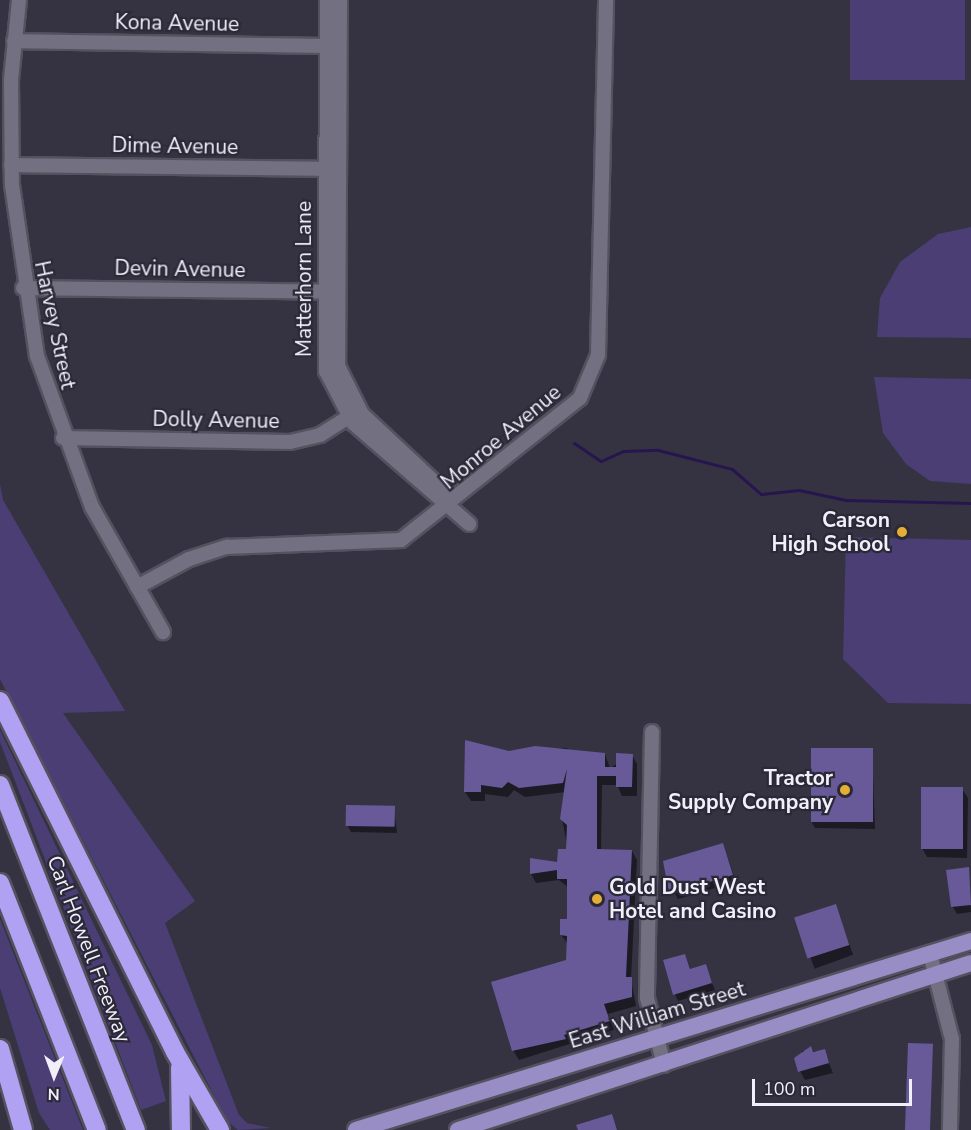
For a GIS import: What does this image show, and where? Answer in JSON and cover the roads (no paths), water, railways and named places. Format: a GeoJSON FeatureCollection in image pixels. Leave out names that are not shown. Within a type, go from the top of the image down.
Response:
{"type":"FeatureCollection","features":[{"type":"Feature","properties":{"kind":"highway"},"geometry":{"type":"LineString","coordinates":[[0,701],[175,1052],[220,1130]]}},
{"type":"Feature","properties":{"kind":"highway","name":"Carl Howell Freeway"},"geometry":{"type":"LineString","coordinates":[[0,784],[133,1123]]}},
{"type":"Feature","properties":{"kind":"highway"},"geometry":{"type":"LineString","coordinates":[[0,883],[97,1129]]}},
{"type":"Feature","properties":{"kind":"highway"},"geometry":{"type":"LineString","coordinates":[[0,1049],[23,1130]]}},
{"type":"Feature","properties":{"kind":"highway"},"geometry":{"type":"LineString","coordinates":[[175,1052],[183,1088],[181,1130]]}},
{"type":"Feature","properties":{"kind":"highway"},"geometry":{"type":"LineString","coordinates":[[12,1090],[37,1130]]}},
{"type":"Feature","properties":{"kind":"main road","name":"East William Street"},"geometry":{"type":"LineString","coordinates":[[356,1130],[971,941]]}},
{"type":"Feature","properties":{"kind":"main road"},"geometry":{"type":"LineString","coordinates":[[460,1129],[664,1065],[971,963]]}},
{"type":"Feature","properties":{"kind":"street","name":"Harvey Street"},"geometry":{"type":"LineString","coordinates":[[19,0],[14,41],[11,165],[24,288],[39,365],[63,438],[92,507],[163,633]]}},
{"type":"Feature","properties":{"kind":"street","name":"Matterhorn Lane"},"geometry":{"type":"LineString","coordinates":[[327,0],[333,46]]}},
{"type":"Feature","properties":{"kind":"street","name":"Matterhorn Lane"},"geometry":{"type":"LineString","coordinates":[[340,0],[333,46],[329,292],[338,366],[353,413],[438,485],[450,506],[469,524]]}},
{"type":"Feature","properties":{"kind":"street","name":"Monroe Avenue"},"geometry":{"type":"LineString","coordinates":[[137,587],[189,559],[233,546],[391,543],[418,531],[573,405],[595,372],[606,0]]}},
{"type":"Feature","properties":{"kind":"street","name":"Kona Avenue"},"geometry":{"type":"LineString","coordinates":[[14,41],[333,46]]}},
{"type":"Feature","properties":{"kind":"street","name":"Dime Avenue"},"geometry":{"type":"LineString","coordinates":[[11,165],[331,169]]}},
{"type":"Feature","properties":{"kind":"street","name":"Devin Avenue"},"geometry":{"type":"LineString","coordinates":[[24,288],[329,292]]}},
{"type":"Feature","properties":{"kind":"street","name":"Dolly Avenue"},"geometry":{"type":"LineString","coordinates":[[63,438],[290,442],[320,435],[353,413]]}},
{"type":"Feature","properties":{"kind":"street"},"geometry":{"type":"LineString","coordinates":[[652,732],[647,998],[664,1065]]}},
{"type":"Feature","properties":{"kind":"street"},"geometry":{"type":"LineString","coordinates":[[930,954],[951,1039],[950,1130]]}},
{"type":"Feature","properties":{"kind":"waterway"},"geometry":{"type":"LineString","coordinates":[[574,443],[601,461],[623,451],[658,450],[732,469],[761,494],[799,490],[846,500],[971,503]]}},
{"type":"Feature","properties":{"kind":"place","name":"Carson High School"},"geometry":{"type":"Point","coordinates":[902,532]}},
{"type":"Feature","properties":{"kind":"place","name":"Tractor Supply Company"},"geometry":{"type":"Point","coordinates":[845,790]}},
{"type":"Feature","properties":{"kind":"place","name":"Gold Dust West Hotel and Casino"},"geometry":{"type":"Point","coordinates":[597,899]}}]}
